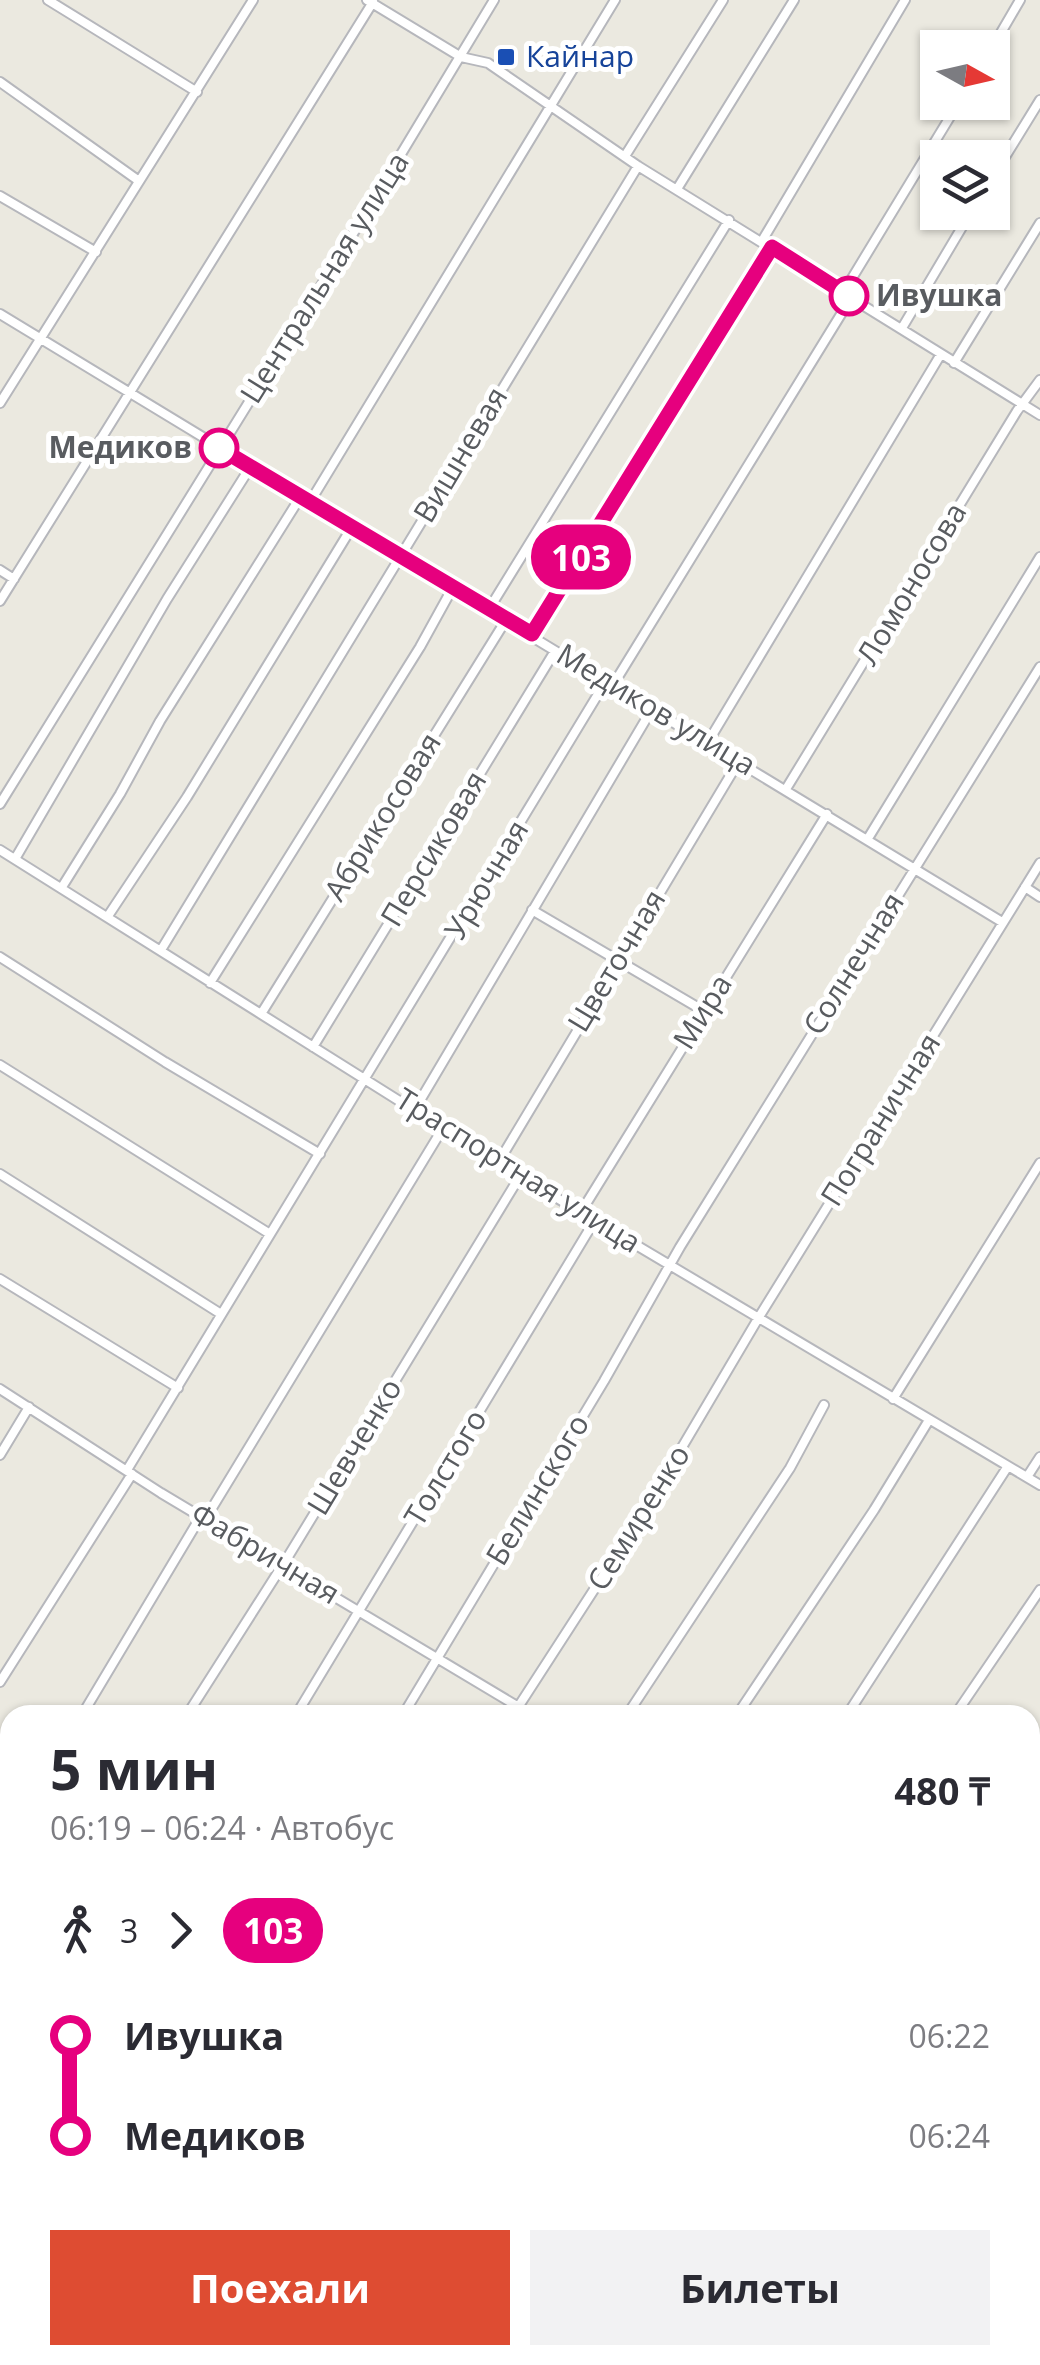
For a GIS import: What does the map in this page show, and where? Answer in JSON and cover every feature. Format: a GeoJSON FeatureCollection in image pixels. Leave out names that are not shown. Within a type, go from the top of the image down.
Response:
{"type":"FeatureCollection","features":[{"type":"Feature","properties":{"kind":"street"},"geometry":{"type":"LineString","coordinates":[[48,0],[196,92]]}},
{"type":"Feature","properties":{"kind":"street"},"geometry":{"type":"LineString","coordinates":[[0,403],[254,0]]}},
{"type":"Feature","properties":{"kind":"street","name":"Центральная улица"},"geometry":{"type":"LineString","coordinates":[[0,804],[494,0]]}},
{"type":"Feature","properties":{"kind":"street"},"geometry":{"type":"LineString","coordinates":[[62,888],[160,720],[306,499],[615,0]]}},
{"type":"Feature","properties":{"kind":"street"},"geometry":{"type":"LineString","coordinates":[[625,156],[723,0]]}},
{"type":"Feature","properties":{"kind":"street"},"geometry":{"type":"LineString","coordinates":[[677,189],[794,0]]}},
{"type":"Feature","properties":{"kind":"street"},"geometry":{"type":"LineString","coordinates":[[762,240],[906,0]]}},
{"type":"Feature","properties":{"kind":"street"},"geometry":{"type":"LineString","coordinates":[[1002,30],[1020,0]]}},
{"type":"Feature","properties":{"kind":"street"},"geometry":{"type":"LineString","coordinates":[[0,601],[371,1],[461,58],[488,64],[638,166],[1040,415]]}},
{"type":"Feature","properties":{"kind":"street"},"geometry":{"type":"LineString","coordinates":[[0,82],[139,181]]}},
{"type":"Feature","properties":{"kind":"street"},"geometry":{"type":"LineString","coordinates":[[1010,149],[1040,100]]}},
{"type":"Feature","properties":{"kind":"street"},"geometry":{"type":"LineString","coordinates":[[609,683],[847,295],[949,120]]}},
{"type":"Feature","properties":{"kind":"street","name":"Вишневая"},"geometry":{"type":"LineString","coordinates":[[160,950],[638,166]]}},
{"type":"Feature","properties":{"kind":"street"},"geometry":{"type":"LineString","coordinates":[[0,196],[96,252]]}},
{"type":"Feature","properties":{"kind":"street"},"geometry":{"type":"LineString","coordinates":[[489,609],[728,220]]}},
{"type":"Feature","properties":{"kind":"street"},"geometry":{"type":"LineString","coordinates":[[954,363],[1040,223]]}},
{"type":"Feature","properties":{"kind":"street"},"geometry":{"type":"LineString","coordinates":[[902,328],[961,230]]}},
{"type":"Feature","properties":{"kind":"street"},"geometry":{"type":"LineString","coordinates":[[532,634],[772,247]]}},
{"type":"Feature","properties":{"kind":"street","name":"Медиков улица"},"geometry":{"type":"LineString","coordinates":[[0,314],[1002,922]]}},
{"type":"Feature","properties":{"kind":"street"},"geometry":{"type":"LineString","coordinates":[[708,742],[941,354]]}},
{"type":"Feature","properties":{"kind":"street","name":"Ломоносова"},"geometry":{"type":"LineString","coordinates":[[786,789],[1040,380]]}},
{"type":"Feature","properties":{"kind":"street"},"geometry":{"type":"LineString","coordinates":[[15,859],[167,599],[251,466]]}},
{"type":"Feature","properties":{"kind":"street"},"geometry":{"type":"LineString","coordinates":[[108,916],[187,797],[352,527]]}},
{"type":"Feature","properties":{"kind":"street"},"geometry":{"type":"LineString","coordinates":[[868,840],[1040,557]]}},
{"type":"Feature","properties":{"kind":"street"},"geometry":{"type":"LineString","coordinates":[[0,570],[14,579]]}},
{"type":"Feature","properties":{"kind":"street"},"geometry":{"type":"LineString","coordinates":[[210,983],[420,647],[452,589]]}},
{"type":"Feature","properties":{"kind":"street","name":"Абрикосовая"},"geometry":{"type":"LineString","coordinates":[[261,1014],[506,620]]}},
{"type":"Feature","properties":{"kind":"street","name":"Персиковая"},"geometry":{"type":"LineString","coordinates":[[313,1047],[555,651]]}},
{"type":"Feature","properties":{"kind":"street","name":"Солнечная"},"geometry":{"type":"LineString","coordinates":[[671,1264],[1040,667]]}},
{"type":"Feature","properties":{"kind":"street","name":"Урючная"},"geometry":{"type":"LineString","coordinates":[[0,1682],[130,1472],[365,1076],[609,683]]}},
{"type":"Feature","properties":{"kind":"street"},"geometry":{"type":"LineString","coordinates":[[415,1109],[652,709]]}},
{"type":"Feature","properties":{"kind":"street","name":"Цветочная"},"geometry":{"type":"LineString","coordinates":[[498,1163],[739,761]]}},
{"type":"Feature","properties":{"kind":"street","name":"Мира"},"geometry":{"type":"LineString","coordinates":[[581,1212],[827,814]]}},
{"type":"Feature","properties":{"kind":"street","name":"Траспортная улица"},"geometry":{"type":"LineString","coordinates":[[0,850],[498,1163],[1040,1484]]}},
{"type":"Feature","properties":{"kind":"street","name":"Пограничная"},"geometry":{"type":"LineString","coordinates":[[759,1318],[1040,863]]}},
{"type":"Feature","properties":{"kind":"street"},"geometry":{"type":"LineString","coordinates":[[1026,887],[1040,896]]}},
{"type":"Feature","properties":{"kind":"street"},"geometry":{"type":"LineString","coordinates":[[532,910],[704,1011]]}},
{"type":"Feature","properties":{"kind":"street"},"geometry":{"type":"LineString","coordinates":[[0,957],[320,1154]]}},
{"type":"Feature","properties":{"kind":"street"},"geometry":{"type":"LineString","coordinates":[[0,1064],[270,1234]]}},
{"type":"Feature","properties":{"kind":"street"},"geometry":{"type":"LineString","coordinates":[[88,1705],[443,1128]]}},
{"type":"Feature","properties":{"kind":"street"},"geometry":{"type":"LineString","coordinates":[[892,1398],[1040,1163]]}},
{"type":"Feature","properties":{"kind":"street"},"geometry":{"type":"LineString","coordinates":[[0,1174],[221,1314]]}},
{"type":"Feature","properties":{"kind":"street","name":"Шевченко"},"geometry":{"type":"LineString","coordinates":[[193,1705],[520,1176]]}},
{"type":"Feature","properties":{"kind":"street","name":"Толстого"},"geometry":{"type":"LineString","coordinates":[[302,1705],[595,1220]]}},
{"type":"Feature","properties":{"kind":"street","name":"Белинского"},"geometry":{"type":"LineString","coordinates":[[409,1705],[671,1264]]}},
{"type":"Feature","properties":{"kind":"street"},"geometry":{"type":"LineString","coordinates":[[0,1279],[178,1388]]}},
{"type":"Feature","properties":{"kind":"street","name":"Семиренко"},"geometry":{"type":"LineString","coordinates":[[520,1705],[639,1520],[759,1318]]}},
{"type":"Feature","properties":{"kind":"street","name":"Фабричная"},"geometry":{"type":"LineString","coordinates":[[0,1389],[438,1658],[507,1705]]}},
{"type":"Feature","properties":{"kind":"street"},"geometry":{"type":"LineString","coordinates":[[633,1705],[765,1507],[824,1405]]}},
{"type":"Feature","properties":{"kind":"street"},"geometry":{"type":"LineString","coordinates":[[0,1455],[30,1408]]}},
{"type":"Feature","properties":{"kind":"street"},"geometry":{"type":"LineString","coordinates":[[745,1705],[929,1420]]}},
{"type":"Feature","properties":{"kind":"street"},"geometry":{"type":"LineString","coordinates":[[1027,1477],[1040,1457]]}},
{"type":"Feature","properties":{"kind":"street"},"geometry":{"type":"LineString","coordinates":[[853,1705],[1008,1466]]}},
{"type":"Feature","properties":{"kind":"street"},"geometry":{"type":"LineString","coordinates":[[962,1705],[1040,1590]]}},
{"type":"Feature","properties":{"kind":"bus line","name":"103"},"geometry":{"type":"LineString","coordinates":[[219,448],[532,634],[772,247],[849,296]]}},
{"type":"Feature","properties":{"kind":"place","name":"Кайнар"},"geometry":{"type":"Point","coordinates":[506,57]}},
{"type":"Feature","properties":{"kind":"place","name":"Ивушка"},"geometry":{"type":"Point","coordinates":[849,296]}},
{"type":"Feature","properties":{"kind":"place","name":"Медиков"},"geometry":{"type":"Point","coordinates":[219,448]}}]}
